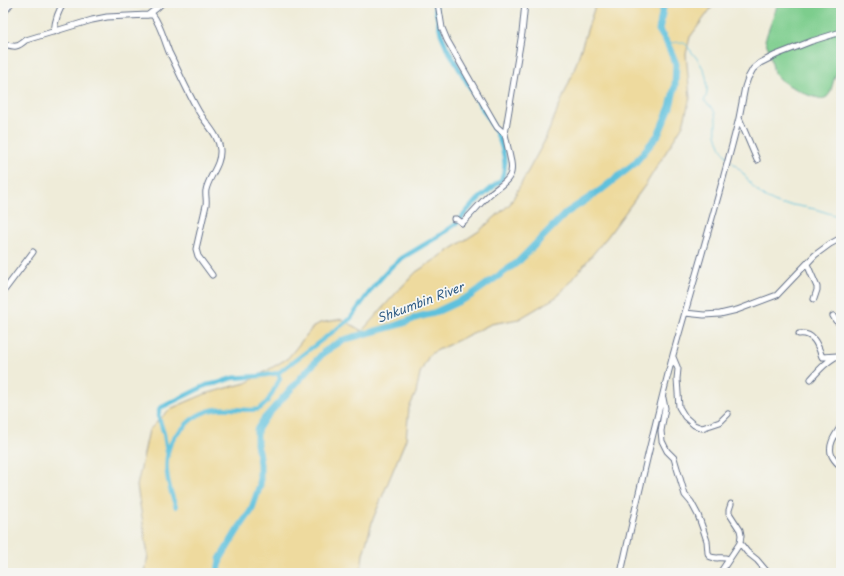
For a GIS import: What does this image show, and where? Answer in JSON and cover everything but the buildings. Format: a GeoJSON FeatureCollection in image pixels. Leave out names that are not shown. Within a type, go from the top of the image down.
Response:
{"type":"FeatureCollection","features":[{"type":"Feature","properties":{"kind":"street"},"geometry":{"type":"LineString","coordinates":[[3,14],[11,3]]}},
{"type":"Feature","properties":{"kind":"street"},"geometry":{"type":"LineString","coordinates":[[54,32],[58,11],[64,3]]}},
{"type":"Feature","properties":{"kind":"street"},"geometry":{"type":"LineString","coordinates":[[148,15],[162,3]]}},
{"type":"Feature","properties":{"kind":"street"},"geometry":{"type":"LineString","coordinates":[[438,3],[442,28],[446,40],[497,127],[505,134]]}},
{"type":"Feature","properties":{"kind":"street"},"geometry":{"type":"LineString","coordinates":[[457,220],[462,223],[489,195],[504,183],[510,175],[512,166],[505,134],[522,33],[525,3]]}},
{"type":"Feature","properties":{"kind":"street"},"geometry":{"type":"LineString","coordinates":[[3,44],[15,47],[19,46],[26,40],[92,20],[107,17],[153,15],[158,22],[182,80],[201,115],[218,139],[220,150],[219,159],[205,191],[207,199],[196,250],[198,256],[212,275]]}},
{"type":"Feature","properties":{"kind":"street"},"geometry":{"type":"LineString","coordinates":[[622,573],[634,512],[673,356],[728,162],[748,78],[753,69],[768,58],[812,41],[841,32]]}},
{"type":"Feature","properties":{"kind":"street"},"geometry":{"type":"LineString","coordinates":[[738,118],[757,160]]}},
{"type":"Feature","properties":{"kind":"street"},"geometry":{"type":"LineString","coordinates":[[685,313],[720,314],[737,310],[777,295],[815,255],[841,238]]}},
{"type":"Feature","properties":{"kind":"street"},"geometry":{"type":"LineString","coordinates":[[3,292],[33,252]]}},
{"type":"Feature","properties":{"kind":"street"},"geometry":{"type":"LineString","coordinates":[[807,264],[817,287],[814,299]]}},
{"type":"Feature","properties":{"kind":"street"},"geometry":{"type":"LineString","coordinates":[[834,316],[836,322],[841,323]]}},
{"type":"Feature","properties":{"kind":"street"},"geometry":{"type":"LineString","coordinates":[[799,334],[805,333],[812,337],[820,350],[822,357],[839,356]]}},
{"type":"Feature","properties":{"kind":"street"},"geometry":{"type":"LineString","coordinates":[[673,356],[678,369],[677,379],[679,407],[685,417],[694,426],[702,428],[720,422],[728,414]]}},
{"type":"Feature","properties":{"kind":"street"},"geometry":{"type":"LineString","coordinates":[[811,379],[820,369],[839,356]]}},
{"type":"Feature","properties":{"kind":"street"},"geometry":{"type":"LineString","coordinates":[[663,396],[665,408],[661,431],[662,441],[668,452],[674,458],[685,495],[691,502],[698,515],[703,529],[709,556],[715,558],[724,557],[729,559]]}},
{"type":"Feature","properties":{"kind":"street"},"geometry":{"type":"LineString","coordinates":[[841,426],[831,445],[830,452],[835,462],[841,466]]}},
{"type":"Feature","properties":{"kind":"street"},"geometry":{"type":"LineString","coordinates":[[720,573],[740,543],[742,535],[729,513],[732,504]]}},
{"type":"Feature","properties":{"kind":"street"},"geometry":{"type":"LineString","coordinates":[[740,543],[768,573]]}},
{"type":"Feature","properties":{"kind":"green space"},"geometry":{"type":"Polygon","coordinates":[[[778,3],[841,3],[841,63],[830,93],[827,97],[822,99],[808,95],[779,79],[774,73],[769,50],[765,40],[778,3]]]}},
{"type":"Feature","properties":{"kind":"sand","name":"Shkumbin River"},"geometry":{"type":"Polygon","coordinates":[[[596,3],[715,3],[690,37],[686,54],[690,98],[683,125],[646,184],[608,236],[558,296],[519,319],[491,324],[430,354],[420,373],[416,393],[409,408],[406,439],[373,519],[363,554],[361,573],[145,573],[148,555],[137,486],[149,430],[170,409],[205,394],[246,383],[288,358],[313,327],[320,323],[342,319],[362,331],[416,272],[479,231],[510,204],[544,142],[573,73],[596,3]]]}},
{"type":"Feature","properties":{"kind":"waterway"},"geometry":{"type":"LineString","coordinates":[[176,507],[168,482],[167,456],[169,447],[179,432],[190,421],[207,411],[222,409],[255,410],[263,407],[280,379],[278,373],[350,319],[374,286],[391,267],[402,258],[456,224],[473,204],[501,180],[505,168],[501,144],[496,132],[447,48],[441,34],[434,3]]}},
{"type":"Feature","properties":{"kind":"waterway","name":"Shkumbin River"},"geometry":{"type":"LineString","coordinates":[[218,573],[220,559],[251,511],[260,485],[257,430],[264,419],[324,352],[343,340],[434,313],[470,296],[518,262],[566,213],[601,190],[634,164],[658,135],[670,107],[675,86],[676,64],[667,43],[659,30],[664,3]]}},
{"type":"Feature","properties":{"kind":"waterway"},"geometry":{"type":"LineString","coordinates":[[667,43],[684,42],[703,68],[707,86],[707,94],[704,101],[715,112],[717,137],[720,146],[727,157]]}},
{"type":"Feature","properties":{"kind":"waterway"},"geometry":{"type":"LineString","coordinates":[[731,161],[755,189],[764,197],[782,205],[793,205],[815,209],[841,217]]}},
{"type":"Feature","properties":{"kind":"waterway"},"geometry":{"type":"LineString","coordinates":[[167,452],[164,434],[158,415],[160,408],[207,385],[232,378],[278,373]]}}]}
